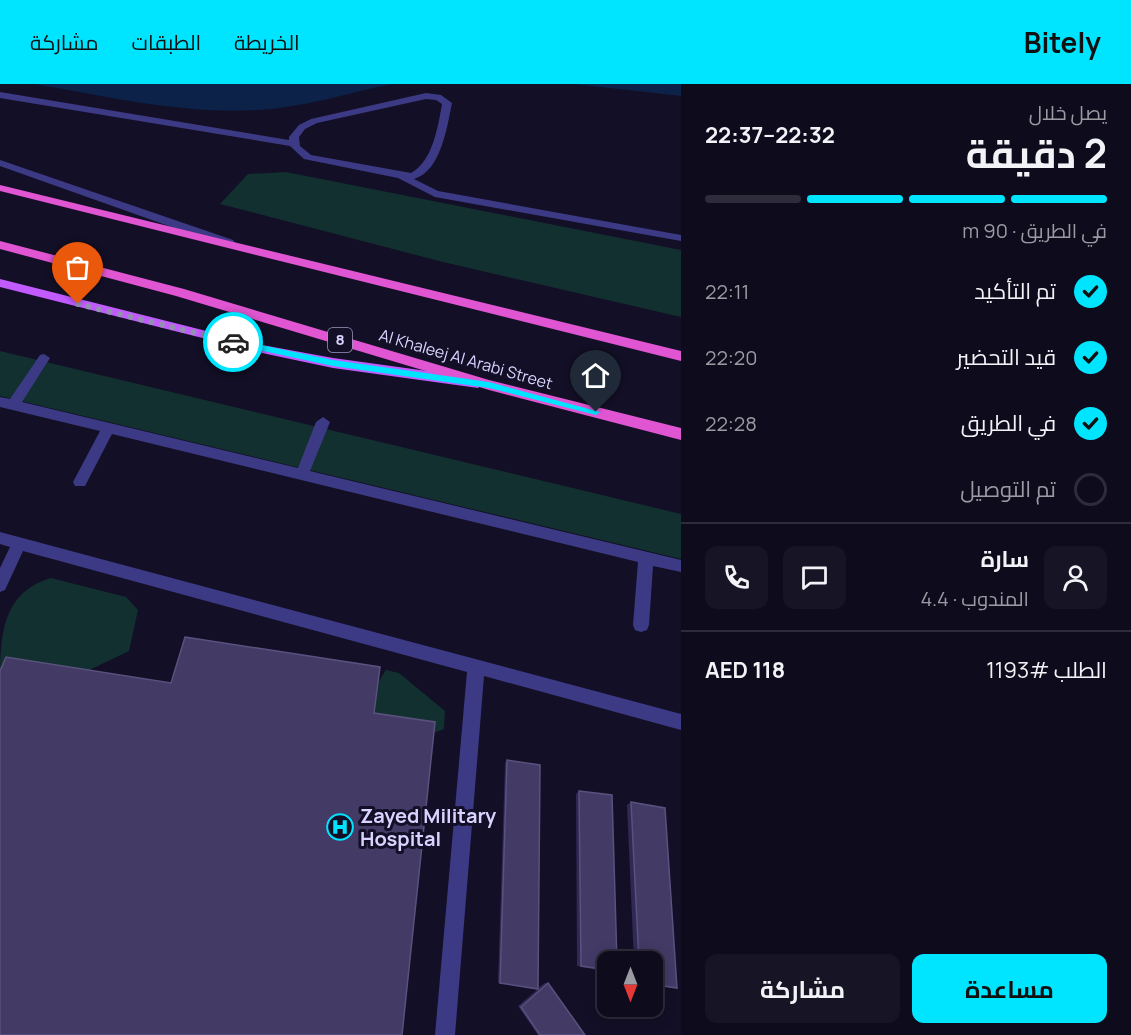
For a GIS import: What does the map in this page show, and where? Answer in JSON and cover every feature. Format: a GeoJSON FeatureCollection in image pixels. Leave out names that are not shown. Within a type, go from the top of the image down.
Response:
{"type":"FeatureCollection","features":[{"type":"Feature","properties":{"kind":"highway"},"geometry":{"type":"LineString","coordinates":[[0,188],[681,356]]}},
{"type":"Feature","properties":{"kind":"highway","name":"Al Khaleej Al Arabi Street"},"geometry":{"type":"LineString","coordinates":[[0,245],[179,292],[489,385],[681,434]]}},
{"type":"Feature","properties":{"kind":"main road"},"geometry":{"type":"LineString","coordinates":[[0,283],[262,349],[333,363],[489,385]]}},
{"type":"Feature","properties":{"kind":"lane"},"geometry":{"type":"LineString","coordinates":[[0,95],[294,144]]}},
{"type":"Feature","properties":{"kind":"lane"},"geometry":{"type":"LineString","coordinates":[[414,176],[422,171],[442,130],[447,104],[438,97],[426,96],[314,121],[298,131],[294,144],[299,153],[308,157],[401,176],[414,176],[443,186],[681,228]]}},
{"type":"Feature","properties":{"kind":"lane"},"geometry":{"type":"LineString","coordinates":[[0,163],[229,243]]}},
{"type":"Feature","properties":{"kind":"lane"},"geometry":{"type":"LineString","coordinates":[[401,176],[418,187],[444,196],[681,238]]}},
{"type":"Feature","properties":{"kind":"lane"},"geometry":{"type":"LineString","coordinates":[[44,358],[7,404],[681,566]]}},
{"type":"Feature","properties":{"kind":"lane"},"geometry":{"type":"LineString","coordinates":[[302,475],[323,422]]}},
{"type":"Feature","properties":{"kind":"lane"},"geometry":{"type":"LineString","coordinates":[[80,482],[109,428]]}},
{"type":"Feature","properties":{"kind":"lane"},"geometry":{"type":"LineString","coordinates":[[0,538],[681,722]]}},
{"type":"Feature","properties":{"kind":"lane"},"geometry":{"type":"LineString","coordinates":[[0,585],[19,543]]}},
{"type":"Feature","properties":{"kind":"lane"},"geometry":{"type":"LineString","coordinates":[[641,625],[646,558]]}},
{"type":"Feature","properties":{"kind":"lane"},"geometry":{"type":"LineString","coordinates":[[445,1035],[476,668]]}},
{"type":"Feature","properties":{"kind":"green space"},"geometry":{"type":"Polygon","coordinates":[[[286,172],[681,250],[681,317],[443,262],[220,204],[248,174],[286,172]]]}},
{"type":"Feature","properties":{"kind":"green space"},"geometry":{"type":"Polygon","coordinates":[[[0,351],[681,514],[681,559],[0,396],[0,351]]]}},
{"type":"Feature","properties":{"kind":"green space"},"geometry":{"type":"Polygon","coordinates":[[[51,578],[126,597],[138,610],[129,651],[79,675],[0,685],[3,635],[12,606],[34,585],[51,578]]]}},
{"type":"Feature","properties":{"kind":"green space"},"geometry":{"type":"Polygon","coordinates":[[[386,670],[399,673],[445,711],[444,729],[431,734],[372,725],[379,681],[386,670]]]}},
{"type":"Feature","properties":{"kind":"water"},"geometry":{"type":"Polygon","coordinates":[[[35,84],[392,84],[274,109],[229,111],[173,107],[35,84]]]}},
{"type":"Feature","properties":{"kind":"water"},"geometry":{"type":"Polygon","coordinates":[[[574,84],[681,84],[681,96],[574,84]]]}},
{"type":"Feature","properties":{"kind":"building"},"geometry":{"type":"Polygon","coordinates":[[[185,637],[380,667],[374,713],[435,722],[402,1035],[0,1035],[0,671],[6,657],[171,683],[185,637]]]}},
{"type":"Feature","properties":{"kind":"building"},"geometry":{"type":"Polygon","coordinates":[[[507,760],[540,765],[538,989],[500,983],[507,760]]]}},
{"type":"Feature","properties":{"kind":"building"},"geometry":{"type":"Polygon","coordinates":[[[579,791],[612,795],[617,951],[597,951],[597,968],[581,966],[579,791]]]}},
{"type":"Feature","properties":{"kind":"building"},"geometry":{"type":"Polygon","coordinates":[[[631,802],[665,808],[677,988],[663,986],[663,951],[638,951],[631,802]]]}},
{"type":"Feature","properties":{"kind":"building"},"geometry":{"type":"Polygon","coordinates":[[[548,983],[585,1035],[540,1035],[521,1007],[548,983]]]}},
{"type":"Feature","properties":{"kind":"way so far"},"geometry":{"type":"LineString","coordinates":[[78,304],[233,342]]}},
{"type":"Feature","properties":{"kind":"place","name":"Zayed Military Hospital"},"geometry":{"type":"Point","coordinates":[340,827]}},
{"type":"Feature","properties":{"kind":"route"},"geometry":{"type":"LineString","coordinates":[[233,342],[333,363],[489,385],[596,412]]}}]}
